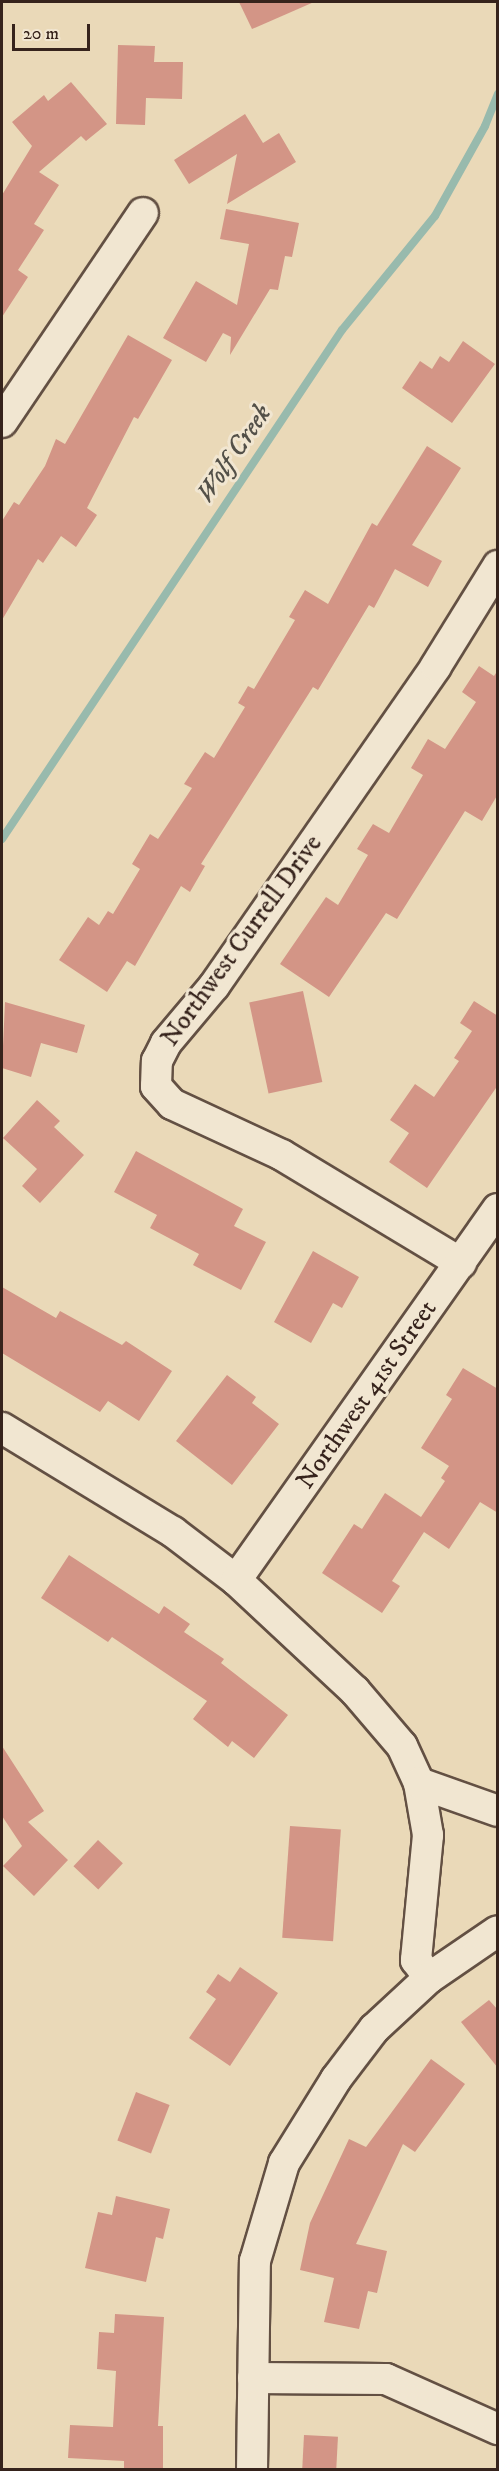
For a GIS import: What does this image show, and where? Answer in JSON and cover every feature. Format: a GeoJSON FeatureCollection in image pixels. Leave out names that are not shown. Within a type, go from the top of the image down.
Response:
{"type":"FeatureCollection","features":[{"type":"Feature","properties":{"kind":"street"},"geometry":{"type":"LineString","coordinates":[[2,422],[143,213]]}},
{"type":"Feature","properties":{"kind":"street","name":"Northwest Currell Drive"},"geometry":{"type":"LineString","coordinates":[[460,1263],[282,1155],[171,1104],[156,1086],[157,1069],[166,1043],[214,986],[436,666],[498,566]]}},
{"type":"Feature","properties":{"kind":"street","name":"Northwest 41st Street"},"geometry":{"type":"LineString","coordinates":[[236,1580],[498,1209]]}},
{"type":"Feature","properties":{"kind":"street"},"geometry":{"type":"LineString","coordinates":[[2,1428],[173,1532],[236,1580],[355,1691],[402,1746],[419,1783],[428,1835],[416,1960],[429,1978]]}},
{"type":"Feature","properties":{"kind":"street"},"geometry":{"type":"LineString","coordinates":[[419,1783],[498,1811]]}},
{"type":"Feature","properties":{"kind":"street"},"geometry":{"type":"LineString","coordinates":[[252,2469],[255,2261],[284,2163],[336,2079],[374,2029],[429,1978],[498,1931]]}},
{"type":"Feature","properties":{"kind":"street"},"geometry":{"type":"LineString","coordinates":[[253,2378],[386,2379],[498,2429]]}},
{"type":"Feature","properties":{"kind":"building"},"geometry":{"type":"Polygon","coordinates":[[[239,2],[314,2],[252,29],[239,2]]]}},
{"type":"Feature","properties":{"kind":"building"},"geometry":{"type":"Polygon","coordinates":[[[118,45],[155,46],[154,62],[183,62],[182,99],[146,98],[145,125],[116,124],[118,45]]]}},
{"type":"Feature","properties":{"kind":"building"},"geometry":{"type":"Polygon","coordinates":[[[71,82],[107,124],[86,141],[81,136],[39,172],[59,185],[34,224],[44,230],[18,270],[28,277],[2,317],[2,195],[32,146],[12,122],[44,95],[48,101],[71,82]]]}},
{"type":"Feature","properties":{"kind":"building"},"geometry":{"type":"Polygon","coordinates":[[[245,114],[263,143],[279,133],[296,162],[227,204],[237,154],[189,184],[174,160],[245,114]]]}},
{"type":"Feature","properties":{"kind":"building"},"geometry":{"type":"Polygon","coordinates":[[[226,209],[299,223],[292,257],[285,256],[278,290],[270,289],[230,355],[231,337],[223,333],[206,362],[163,338],[196,281],[237,305],[249,244],[220,239],[226,209]]]}},
{"type":"Feature","properties":{"kind":"building"},"geometry":{"type":"Polygon","coordinates":[[[128,335],[172,360],[138,419],[134,417],[87,508],[97,515],[76,547],[61,536],[43,563],[38,559],[2,620],[2,521],[14,502],[19,505],[45,466],[56,439],[65,444],[128,335]]]}},
{"type":"Feature","properties":{"kind":"building"},"geometry":{"type":"Polygon","coordinates":[[[463,341],[495,364],[452,423],[402,388],[420,361],[432,369],[440,356],[449,362],[463,341]]]}},
{"type":"Feature","properties":{"kind":"building"},"geometry":{"type":"Polygon","coordinates":[[[427,446],[461,468],[412,545],[442,561],[428,587],[395,569],[374,608],[369,605],[318,690],[313,687],[201,864],[205,866],[190,892],[181,886],[135,966],[127,961],[107,992],[59,960],[88,917],[99,925],[108,911],[113,914],[140,869],[132,864],[150,834],[158,839],[192,788],[184,784],[205,752],[214,758],[245,707],[238,703],[248,686],[254,689],[295,620],[289,617],[305,590],[328,604],[372,523],[377,526],[427,446]]]}},
{"type":"Feature","properties":{"kind":"building"},"geometry":{"type":"Polygon","coordinates":[[[479,666],[494,676],[498,670],[498,794],[482,821],[465,811],[397,919],[386,913],[329,997],[280,964],[326,897],[338,905],[368,855],[357,849],[373,824],[389,833],[423,775],[411,768],[428,739],[445,749],[476,702],[462,692],[479,666]]]}},
{"type":"Feature","properties":{"kind":"building"},"geometry":{"type":"Polygon","coordinates":[[[303,991],[322,1082],[269,1093],[249,1002],[303,991]]]}},
{"type":"Feature","properties":{"kind":"building"},"geometry":{"type":"Polygon","coordinates":[[[474,1001],[498,1016],[498,1085],[427,1188],[389,1162],[409,1133],[390,1120],[415,1084],[434,1097],[459,1061],[454,1058],[472,1031],[460,1023],[474,1001]]]}},
{"type":"Feature","properties":{"kind":"building"},"geometry":{"type":"Polygon","coordinates":[[[5,1002],[85,1025],[77,1053],[41,1043],[31,1077],[2,1068],[5,1002]]]}},
{"type":"Feature","properties":{"kind":"building"},"geometry":{"type":"Polygon","coordinates":[[[37,1100],[60,1121],[54,1127],[84,1155],[40,1203],[22,1186],[37,1169],[3,1138],[37,1100]]]}},
{"type":"Feature","properties":{"kind":"building"},"geometry":{"type":"Polygon","coordinates":[[[136,1151],[243,1209],[234,1226],[266,1242],[241,1290],[193,1265],[199,1254],[150,1228],[157,1215],[114,1192],[136,1151]]]}},
{"type":"Feature","properties":{"kind":"building"},"geometry":{"type":"Polygon","coordinates":[[[313,1251],[359,1277],[342,1308],[333,1303],[311,1343],[274,1322],[313,1251]]]}},
{"type":"Feature","properties":{"kind":"building"},"geometry":{"type":"Polygon","coordinates":[[[2,1287],[56,1318],[60,1311],[122,1345],[126,1341],[172,1371],[139,1421],[108,1401],[100,1412],[2,1353],[2,1287]]]}},
{"type":"Feature","properties":{"kind":"building"},"geometry":{"type":"Polygon","coordinates":[[[463,1368],[498,1389],[498,1513],[480,1502],[449,1549],[424,1532],[392,1581],[400,1586],[382,1613],[322,1573],[354,1524],[362,1529],[385,1493],[421,1517],[445,1481],[441,1478],[449,1466],[421,1448],[452,1399],[446,1395],[463,1368]]]}},
{"type":"Feature","properties":{"kind":"building"},"geometry":{"type":"Polygon","coordinates":[[[227,1375],[256,1397],[252,1403],[279,1424],[232,1485],[176,1441],[227,1375]]]}},
{"type":"Feature","properties":{"kind":"building"},"geometry":{"type":"Polygon","coordinates":[[[69,1555],[159,1614],[164,1606],[190,1624],[184,1632],[224,1659],[221,1663],[288,1715],[254,1758],[232,1741],[228,1747],[193,1719],[207,1701],[112,1637],[108,1642],[41,1598],[69,1555]]]}},
{"type":"Feature","properties":{"kind":"building"},"geometry":{"type":"Polygon","coordinates":[[[2,1746],[44,1811],[28,1822],[68,1860],[34,1896],[3,1866],[22,1846],[2,1816],[2,1746]]]}},
{"type":"Feature","properties":{"kind":"building"},"geometry":{"type":"Polygon","coordinates":[[[290,1826],[341,1830],[333,1941],[282,1938],[290,1826]]]}},
{"type":"Feature","properties":{"kind":"building"},"geometry":{"type":"Polygon","coordinates":[[[98,1840],[123,1863],[98,1890],[73,1866],[98,1840]]]}},
{"type":"Feature","properties":{"kind":"building"},"geometry":{"type":"Polygon","coordinates":[[[240,1967],[278,1993],[230,2066],[189,2038],[216,1999],[206,1992],[218,1974],[230,1982],[240,1967]]]}},
{"type":"Feature","properties":{"kind":"building"},"geometry":{"type":"Polygon","coordinates":[[[489,2000],[498,2010],[498,2068],[461,2022],[489,2000]]]}},
{"type":"Feature","properties":{"kind":"building"},"geometry":{"type":"Polygon","coordinates":[[[431,2059],[465,2084],[415,2152],[403,2144],[356,2244],[387,2251],[377,2293],[368,2291],[359,2329],[324,2322],[334,2278],[300,2270],[310,2223],[349,2139],[366,2147],[431,2059]]]}},
{"type":"Feature","properties":{"kind":"building"},"geometry":{"type":"Polygon","coordinates":[[[136,2092],[170,2105],[151,2153],[117,2141],[136,2092]]]}},
{"type":"Feature","properties":{"kind":"building"},"geometry":{"type":"Polygon","coordinates":[[[116,2196],[170,2209],[163,2239],[156,2237],[146,2282],[85,2268],[98,2212],[112,2215],[116,2196]]]}},
{"type":"Feature","properties":{"kind":"building"},"geometry":{"type":"Polygon","coordinates":[[[115,2314],[164,2317],[158,2426],[163,2426],[163,2469],[124,2469],[124,2461],[68,2458],[70,2425],[113,2427],[116,2371],[97,2369],[99,2332],[114,2333],[115,2314]]]}},
{"type":"Feature","properties":{"kind":"building"},"geometry":{"type":"Polygon","coordinates":[[[304,2435],[338,2437],[336,2470],[302,2469],[304,2435]]]}},
{"type":"Feature","properties":{"kind":"waterway","name":"Wolf Creek"},"geometry":{"type":"LineString","coordinates":[[2,839],[342,330],[435,216],[485,126],[498,93]]}}]}
